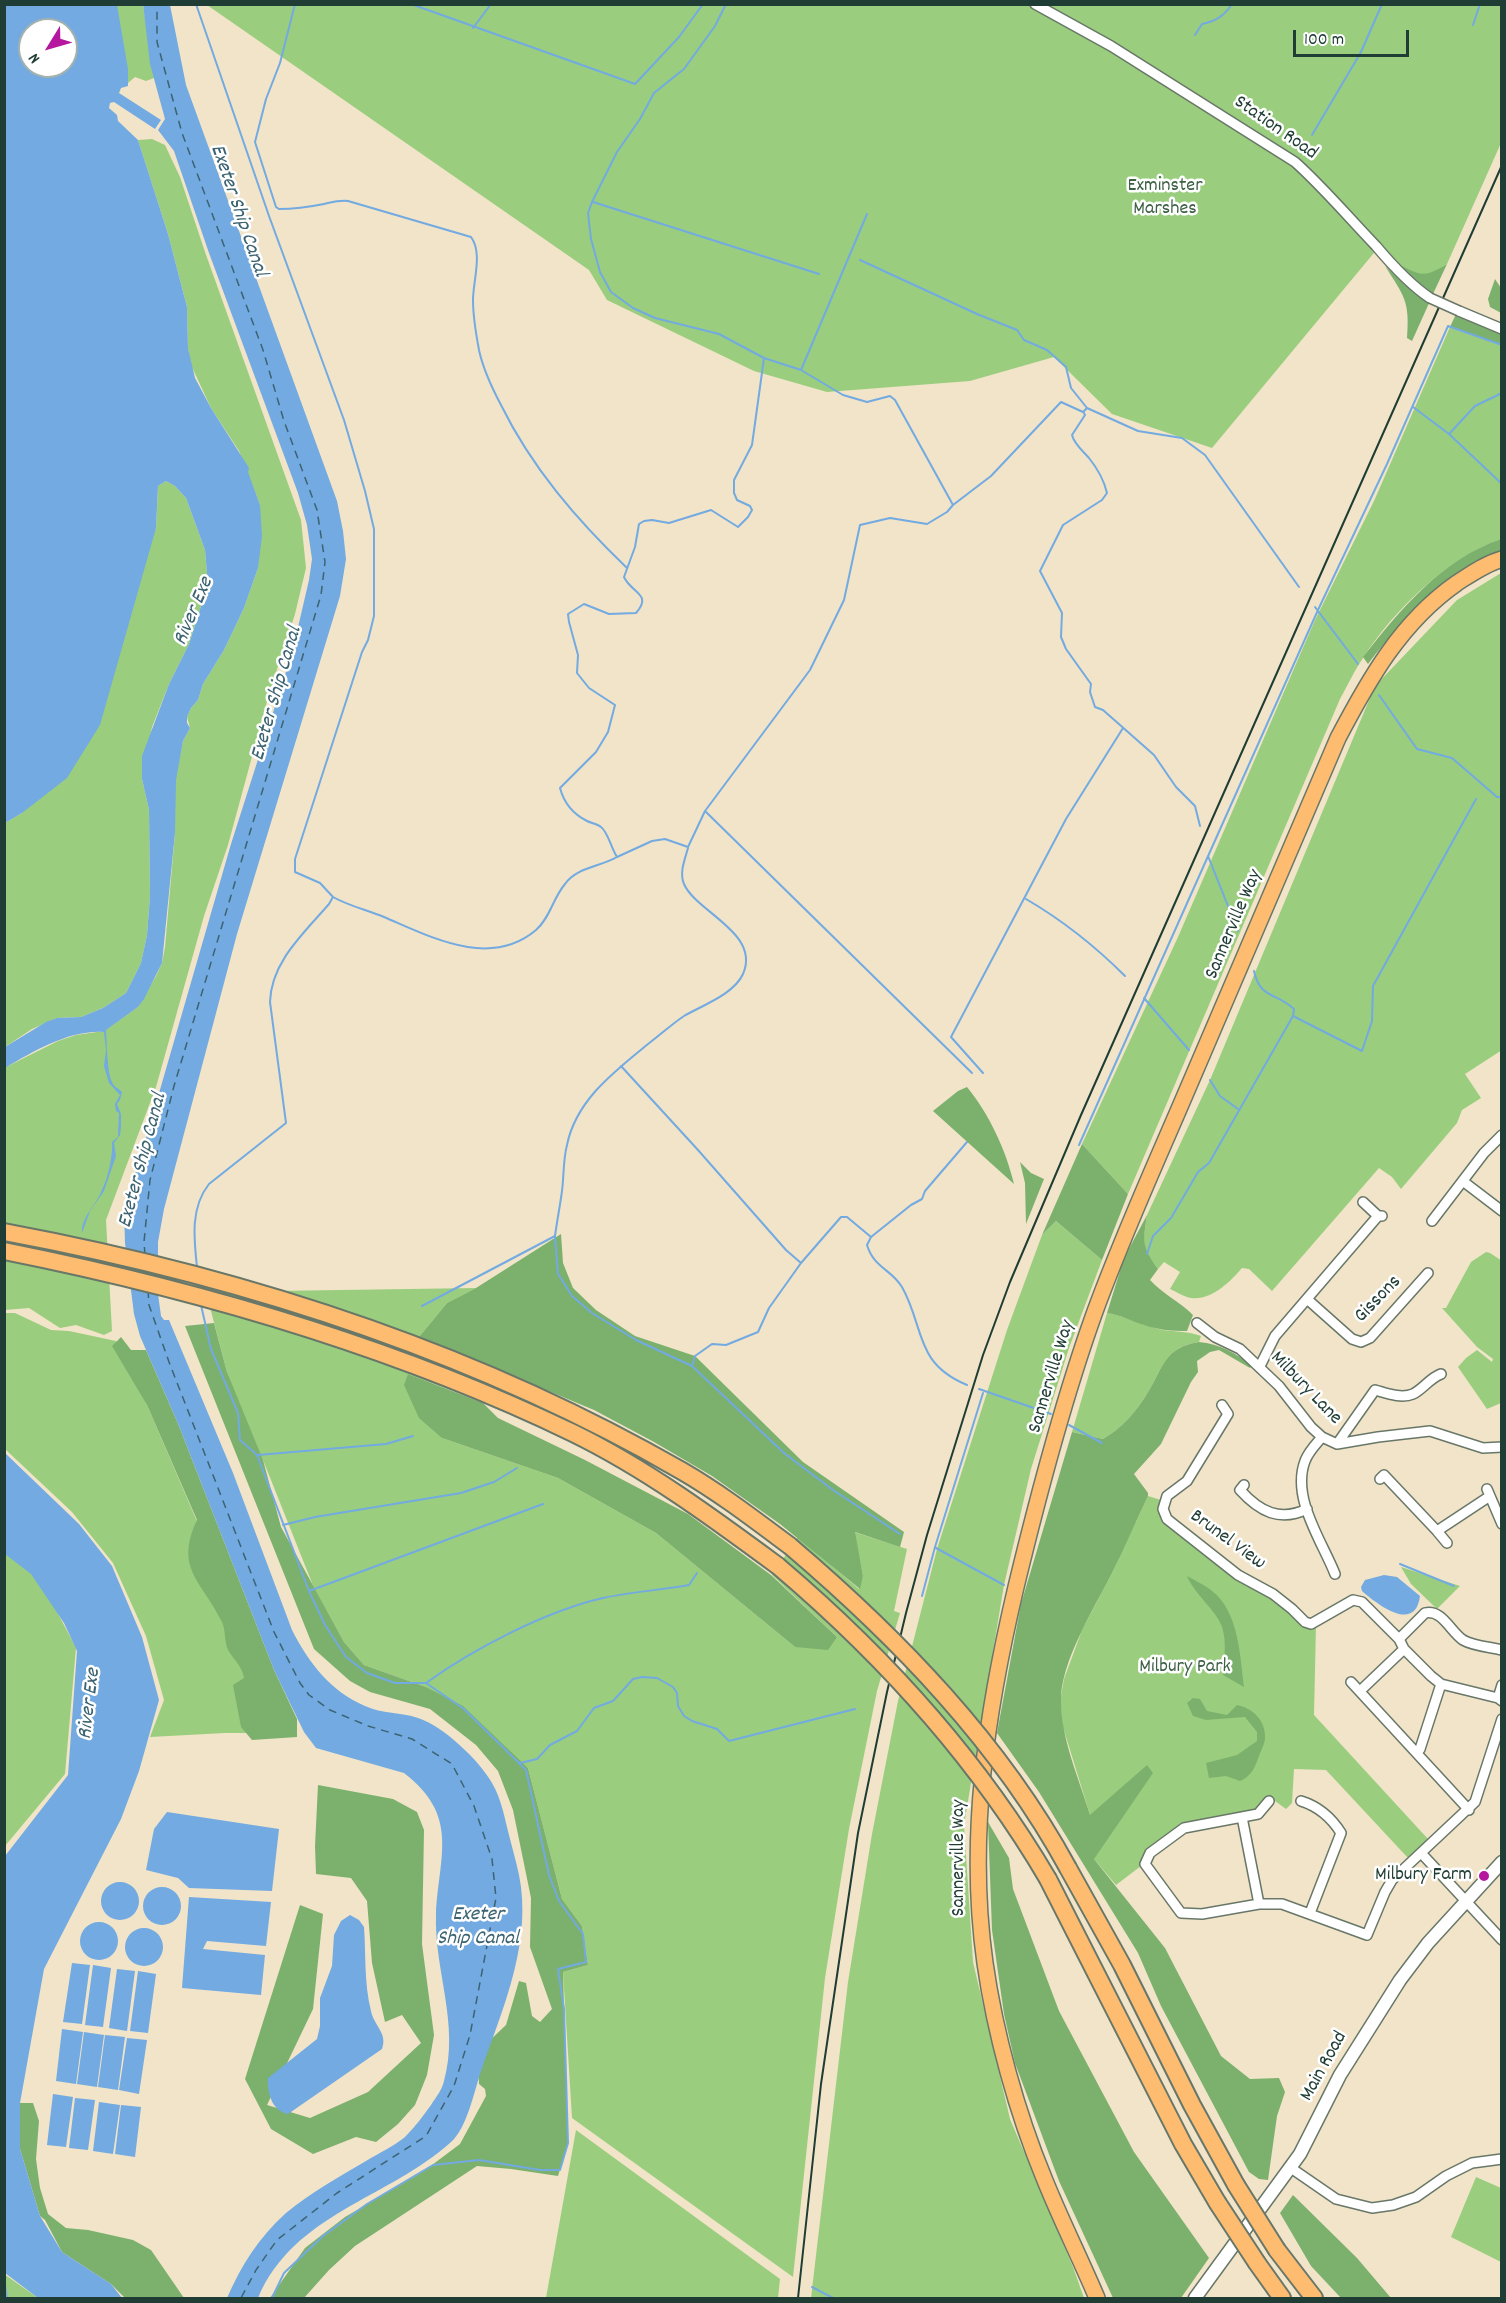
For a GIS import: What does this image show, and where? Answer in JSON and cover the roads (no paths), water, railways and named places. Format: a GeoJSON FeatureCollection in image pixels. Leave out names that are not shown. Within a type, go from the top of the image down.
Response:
{"type":"FeatureCollection","features":[{"type":"Feature","properties":{"kind":"highway"},"geometry":{"type":"LineString","coordinates":[[4,1232],[76,1245],[261,1293],[459,1363],[585,1419],[684,1472],[738,1507],[790,1546],[886,1633],[951,1702],[1018,1788],[1068,1868],[1122,1965],[1192,2105],[1236,2186],[1277,2250],[1314,2298]]}},
{"type":"Feature","properties":{"kind":"highway"},"geometry":{"type":"LineString","coordinates":[[4,1251],[160,1286],[279,1319],[453,1380],[574,1434],[671,1489],[778,1566],[832,1612],[878,1657],[933,1718],[996,1796],[1048,1879],[1183,2145],[1217,2202],[1282,2298]]}},
{"type":"Feature","properties":{"kind":"main road","name":"Sannerville Way"},"geometry":{"type":"LineString","coordinates":[[1097,2298],[1042,2173],[1011,2082],[999,2039],[984,1958],[978,1874],[978,1812],[991,1707],[1010,1615],[1061,1417],[1093,1317],[1338,738],[1365,687],[1387,652],[1408,626],[1446,591],[1474,572],[1502,559]]}},
{"type":"Feature","properties":{"kind":"street","name":"Station Road"},"geometry":{"type":"LineString","coordinates":[[1035,4],[1122,52],[1295,162],[1321,185],[1418,290],[1459,311],[1502,328]]}},
{"type":"Feature","properties":{"kind":"street"},"geometry":{"type":"LineString","coordinates":[[1432,1221],[1484,1153],[1502,1135]]}},
{"type":"Feature","properties":{"kind":"street"},"geometry":{"type":"LineString","coordinates":[[1464,1182],[1501,1213]]}},
{"type":"Feature","properties":{"kind":"street"},"geometry":{"type":"LineString","coordinates":[[1260,1366],[1275,1336],[1380,1216],[1363,1202]]}},
{"type":"Feature","properties":{"kind":"street","name":"Gissons"},"geometry":{"type":"LineString","coordinates":[[1307,1299],[1352,1339],[1361,1342],[1370,1338],[1417,1282],[1428,1273]]}},
{"type":"Feature","properties":{"kind":"street","name":"Milbury Lane"},"geometry":{"type":"LineString","coordinates":[[1197,1323],[1215,1337],[1240,1349],[1260,1366],[1311,1427],[1322,1437],[1336,1444],[1430,1431],[1483,1448],[1502,1447]]}},
{"type":"Feature","properties":{"kind":"street"},"geometry":{"type":"LineString","coordinates":[[1336,1444],[1375,1390],[1402,1396],[1413,1394],[1434,1376],[1441,1374]]}},
{"type":"Feature","properties":{"kind":"street","name":"Brunel View"},"geometry":{"type":"LineString","coordinates":[[1222,1405],[1233,1414],[1187,1481],[1167,1496],[1164,1502],[1164,1513],[1167,1519],[1238,1575],[1274,1594],[1305,1622],[1311,1624],[1353,1600],[1357,1600],[1362,1602],[1399,1639]]}},
{"type":"Feature","properties":{"kind":"street"},"geometry":{"type":"LineString","coordinates":[[1322,1437],[1305,1461],[1302,1491],[1307,1509],[1335,1574]]}},
{"type":"Feature","properties":{"kind":"street"},"geometry":{"type":"LineString","coordinates":[[1384,1475],[1447,1543]]}},
{"type":"Feature","properties":{"kind":"street"},"geometry":{"type":"LineString","coordinates":[[1240,1490],[1273,1514],[1293,1516],[1307,1509]]}},
{"type":"Feature","properties":{"kind":"street"},"geometry":{"type":"LineString","coordinates":[[1437,1531],[1489,1492],[1502,1524]]}},
{"type":"Feature","properties":{"kind":"street"},"geometry":{"type":"LineString","coordinates":[[1502,1650],[1464,1640],[1437,1614],[1430,1612],[1425,1613],[1399,1639],[1404,1649],[1441,1684],[1500,1699],[1502,1685]]}},
{"type":"Feature","properties":{"kind":"street"},"geometry":{"type":"LineString","coordinates":[[1360,1691],[1404,1649]]}},
{"type":"Feature","properties":{"kind":"street"},"geometry":{"type":"LineString","coordinates":[[1351,1682],[1469,1810]]}},
{"type":"Feature","properties":{"kind":"street"},"geometry":{"type":"LineString","coordinates":[[1417,1753],[1441,1684]]}},
{"type":"Feature","properties":{"kind":"street"},"geometry":{"type":"LineString","coordinates":[[1269,1801],[1261,1812],[1184,1828],[1150,1853],[1145,1864],[1181,1913],[1202,1914],[1259,1904],[1282,1904],[1367,1935],[1392,1880],[1469,1810],[1479,1794],[1502,1719]]}},
{"type":"Feature","properties":{"kind":"street"},"geometry":{"type":"LineString","coordinates":[[1301,1801],[1317,1807],[1341,1833],[1310,1913]]}},
{"type":"Feature","properties":{"kind":"street"},"geometry":{"type":"LineString","coordinates":[[1242,1817],[1259,1904]]}},
{"type":"Feature","properties":{"kind":"street"},"geometry":{"type":"LineString","coordinates":[[1422,1854],[1502,1940]]}},
{"type":"Feature","properties":{"kind":"street","name":"Main Road"},"geometry":{"type":"LineString","coordinates":[[1195,2298],[1291,2168],[1308,2141],[1340,2075],[1400,1980],[1428,1943],[1502,1862]]}},
{"type":"Feature","properties":{"kind":"street"},"geometry":{"type":"LineString","coordinates":[[1291,2168],[1336,2199],[1372,2208],[1393,2205],[1416,2197],[1446,2176],[1472,2163],[1502,2159]]}},
{"type":"Feature","properties":{"kind":"water"},"geometry":{"type":"Polygon","coordinates":[[[5,4],[117,5],[128,69],[128,86],[121,88],[119,93],[161,120],[155,129],[114,102],[110,103],[109,108],[117,115],[118,121],[138,140],[168,234],[187,307],[188,348],[195,378],[249,468],[248,472],[260,505],[262,536],[258,568],[244,608],[224,650],[203,684],[198,700],[187,717],[190,728],[183,741],[176,780],[175,833],[162,963],[138,1007],[106,1030],[110,1078],[122,1092],[117,1104],[121,1114],[121,1127],[120,1135],[114,1143],[116,1156],[104,1191],[90,1211],[82,1233],[86,1217],[106,1180],[111,1161],[112,1142],[118,1137],[119,1113],[116,1111],[115,1104],[120,1095],[109,1083],[104,1066],[106,1050],[104,1032],[78,1034],[65,1038],[5,1068],[5,1047],[46,1022],[57,1018],[81,1017],[103,1008],[126,993],[141,963],[147,935],[150,896],[149,810],[142,779],[142,756],[169,684],[189,644],[202,603],[207,573],[205,550],[186,498],[175,486],[166,481],[158,486],[156,528],[100,725],[67,778],[22,813],[5,823],[5,4]]]}},
{"type":"Feature","properties":{"kind":"water","name":"Exeter Ship Canal"},"geometry":{"type":"Polygon","coordinates":[[[143,4],[170,5],[186,85],[337,501],[346,559],[340,596],[237,934],[164,1209],[158,1242],[158,1294],[161,1316],[164,1320],[169,1320],[233,1473],[292,1630],[313,1665],[331,1684],[353,1700],[371,1709],[412,1716],[438,1728],[460,1745],[479,1765],[492,1783],[501,1803],[521,1887],[521,1935],[517,1958],[505,2004],[469,2109],[457,2136],[426,2162],[318,2226],[294,2246],[274,2269],[258,2298],[227,2298],[245,2263],[267,2232],[286,2213],[305,2199],[405,2137],[425,2113],[442,2087],[448,2060],[449,2039],[436,1935],[442,1838],[440,1821],[433,1805],[422,1789],[404,1773],[316,1748],[304,1732],[274,1670],[179,1426],[140,1336],[134,1314],[125,1243],[124,1209],[231,844],[292,653],[312,559],[307,525],[298,493],[209,253],[174,151],[158,130],[165,119],[150,64],[143,4]]]}},
{"type":"Feature","properties":{"kind":"water","name":"River Exe"},"geometry":{"type":"Polygon","coordinates":[[[5,1453],[79,1524],[112,1566],[142,1637],[159,1700],[139,1771],[121,1819],[44,1969],[20,2103],[20,2149],[40,2216],[62,2252],[111,2284],[122,2298],[38,2298],[5,2273],[5,1856],[68,1775],[77,1651],[64,1623],[31,1574],[5,1554],[5,1453]]]}},
{"type":"Feature","properties":{"kind":"water"},"geometry":{"type":"Polygon","coordinates":[[[1384,1575],[1397,1577],[1420,1596],[1417,1607],[1411,1613],[1403,1615],[1395,1613],[1362,1591],[1361,1587],[1365,1580],[1384,1575]]]}},
{"type":"Feature","properties":{"kind":"water"},"geometry":{"type":"Polygon","coordinates":[[[167,1812],[279,1829],[272,1891],[189,1888],[178,1878],[146,1870],[154,1829],[167,1812]]]}},
{"type":"Feature","properties":{"kind":"water"},"geometry":{"type":"Polygon","coordinates":[[[120,1882],[134,1887],[139,1901],[134,1915],[120,1920],[106,1915],[101,1901],[106,1887],[120,1882]]]}},
{"type":"Feature","properties":{"kind":"water"},"geometry":{"type":"Polygon","coordinates":[[[162,1887],[176,1892],[181,1906],[176,1920],[162,1925],[148,1920],[143,1906],[148,1892],[162,1887]]]}},
{"type":"Feature","properties":{"kind":"water"},"geometry":{"type":"Polygon","coordinates":[[[189,1897],[271,1902],[266,1946],[207,1941],[203,1949],[265,1955],[261,1995],[182,1988],[189,1897]]]}},
{"type":"Feature","properties":{"kind":"water"},"geometry":{"type":"Polygon","coordinates":[[[350,1915],[359,1920],[364,1927],[366,1980],[373,2016],[383,2038],[382,2049],[288,2114],[274,2105],[268,2090],[268,2078],[317,2039],[320,2026],[320,1998],[332,1966],[334,1935],[341,1921],[350,1915]]]}},
{"type":"Feature","properties":{"kind":"water"},"geometry":{"type":"Polygon","coordinates":[[[99,1922],[106,1923],[112,1928],[117,1934],[117,1948],[112,1954],[106,1959],[99,1960],[92,1959],[86,1954],[81,1948],[80,1941],[81,1934],[86,1928],[92,1923],[99,1922]]]}},
{"type":"Feature","properties":{"kind":"water"},"geometry":{"type":"Polygon","coordinates":[[[144,1928],[157,1934],[163,1947],[157,1960],[144,1966],[131,1960],[125,1947],[131,1934],[144,1928]]]}},
{"type":"Feature","properties":{"kind":"water"},"geometry":{"type":"Polygon","coordinates":[[[72,1963],[90,1965],[82,2024],[63,2022],[72,1963]]]}},
{"type":"Feature","properties":{"kind":"water"},"geometry":{"type":"Polygon","coordinates":[[[93,1965],[111,1968],[103,2027],[85,2025],[93,1965]]]}},
{"type":"Feature","properties":{"kind":"water"},"geometry":{"type":"Polygon","coordinates":[[[117,1969],[135,1971],[127,2031],[109,2028],[117,1969]]]}},
{"type":"Feature","properties":{"kind":"water"},"geometry":{"type":"Polygon","coordinates":[[[138,1971],[156,1974],[148,2033],[130,2031],[138,1971]]]}},
{"type":"Feature","properties":{"kind":"water"},"geometry":{"type":"Polygon","coordinates":[[[62,2029],[83,2032],[76,2084],[56,2081],[62,2029]]]}},
{"type":"Feature","properties":{"kind":"water"},"geometry":{"type":"Polygon","coordinates":[[[84,2032],[104,2035],[97,2087],[77,2084],[84,2032]]]}},
{"type":"Feature","properties":{"kind":"water"},"geometry":{"type":"Polygon","coordinates":[[[105,2035],[125,2037],[118,2090],[98,2087],[105,2035]]]}},
{"type":"Feature","properties":{"kind":"water"},"geometry":{"type":"Polygon","coordinates":[[[127,2038],[147,2040],[139,2094],[119,2090],[127,2038]]]}},
{"type":"Feature","properties":{"kind":"water"},"geometry":{"type":"Polygon","coordinates":[[[53,2094],[73,2097],[66,2147],[47,2145],[53,2094]]]}},
{"type":"Feature","properties":{"kind":"water"},"geometry":{"type":"Polygon","coordinates":[[[75,2098],[95,2100],[88,2150],[69,2148],[75,2098]]]}},
{"type":"Feature","properties":{"kind":"water"},"geometry":{"type":"Polygon","coordinates":[[[99,2102],[120,2105],[113,2154],[93,2151],[99,2102]]]}},
{"type":"Feature","properties":{"kind":"water"},"geometry":{"type":"Polygon","coordinates":[[[121,2105],[141,2107],[135,2157],[115,2154],[121,2105]]]}},
{"type":"Feature","properties":{"kind":"waterway"},"geometry":{"type":"LineString","coordinates":[[196,4],[269,216],[344,420],[374,529],[374,616],[295,859],[295,872],[320,883],[333,897],[290,949],[276,974],[272,987],[270,1002],[286,1123],[209,1184],[203,1193],[195,1224],[197,1267]]}},
{"type":"Feature","properties":{"kind":"waterway"},"geometry":{"type":"LineString","coordinates":[[295,4],[280,63],[266,99],[255,142],[276,207],[279,209],[296,208],[348,201],[471,237],[475,244],[477,259],[473,300],[476,331],[483,364],[494,392],[513,428],[541,472],[573,512],[627,568]]}},
{"type":"Feature","properties":{"kind":"waterway"},"geometry":{"type":"LineString","coordinates":[[411,4],[635,84],[679,37],[703,4]]}},
{"type":"Feature","properties":{"kind":"waterway"},"geometry":{"type":"LineString","coordinates":[[473,28],[491,4]]}},
{"type":"Feature","properties":{"kind":"waterway"},"geometry":{"type":"LineString","coordinates":[[726,4],[715,26],[684,69],[654,93],[640,119],[617,152],[592,202],[588,213],[591,239],[600,272],[611,292],[633,308],[655,318],[719,334],[764,358],[801,370],[843,395],[867,402],[890,396],[895,400],[953,505],[991,476],[1061,402],[1083,412],[1087,408],[1138,431],[1182,438],[1205,455],[1299,587]]}},
{"type":"Feature","properties":{"kind":"waterway"},"geometry":{"type":"LineString","coordinates":[[1195,35],[1202,24],[1219,17],[1232,4]]}},
{"type":"Feature","properties":{"kind":"waterway"},"geometry":{"type":"LineString","coordinates":[[1312,135],[1361,52],[1382,4]]}},
{"type":"Feature","properties":{"kind":"waterway"},"geometry":{"type":"LineString","coordinates":[[1473,25],[1480,4]]}},
{"type":"Feature","properties":{"kind":"waterway"},"geometry":{"type":"LineString","coordinates":[[593,202],[819,274]]}},
{"type":"Feature","properties":{"kind":"waterway"},"geometry":{"type":"LineString","coordinates":[[801,370],[867,214]]}},
{"type":"Feature","properties":{"kind":"waterway"},"geometry":{"type":"LineString","coordinates":[[860,260],[1017,330],[1024,340],[1047,350],[1066,367],[1071,388],[1087,408]]}},
{"type":"Feature","properties":{"kind":"waterway"},"geometry":{"type":"LineString","coordinates":[[1079,1145],[1318,610],[1387,464],[1448,326],[1502,345]]}},
{"type":"Feature","properties":{"kind":"waterway"},"geometry":{"type":"LineString","coordinates":[[764,358],[752,445],[734,480],[734,493],[737,500],[750,506],[752,510],[748,517],[738,527],[711,510],[669,523],[644,521],[639,524],[635,547],[624,577],[642,597],[641,607],[636,613],[609,614],[584,604],[568,614],[578,655],[577,673],[589,688],[615,705],[608,732],[596,752],[560,788],[573,811],[603,829],[617,857],[652,841],[665,839],[688,847],[705,811],[972,1073]]}},
{"type":"Feature","properties":{"kind":"waterway"},"geometry":{"type":"LineString","coordinates":[[1449,434],[1475,406],[1502,393]]}},
{"type":"Feature","properties":{"kind":"waterway"},"geometry":{"type":"LineString","coordinates":[[1413,407],[1449,434],[1502,484]]}},
{"type":"Feature","properties":{"kind":"waterway"},"geometry":{"type":"LineString","coordinates":[[1084,413],[1085,415],[1072,435],[1097,470],[1107,493],[1102,500],[1063,525],[1040,571],[1062,613],[1061,637],[1066,649],[1091,684],[1090,692],[1095,707],[1103,710],[1154,755],[1176,787],[1195,806],[1200,826]]}},
{"type":"Feature","properties":{"kind":"waterway"},"geometry":{"type":"LineString","coordinates":[[705,811],[810,670],[844,600],[860,525],[890,518],[927,524],[947,512],[953,505]]}},
{"type":"Feature","properties":{"kind":"waterway"},"geometry":{"type":"LineString","coordinates":[[1315,607],[1358,664]]}},
{"type":"Feature","properties":{"kind":"waterway"},"geometry":{"type":"LineString","coordinates":[[1379,695],[1417,749],[1452,758],[1497,797],[1502,797]]}},
{"type":"Feature","properties":{"kind":"waterway"},"geometry":{"type":"LineString","coordinates":[[983,1073],[951,1037],[1066,819],[1123,728]]}},
{"type":"Feature","properties":{"kind":"waterway"},"geometry":{"type":"LineString","coordinates":[[1293,1016],[1362,1051],[1372,1021],[1373,986],[1476,799]]}},
{"type":"Feature","properties":{"kind":"waterway"},"geometry":{"type":"LineString","coordinates":[[422,1306],[555,1236],[567,1145],[572,1129],[588,1100],[610,1076],[670,1026],[725,993],[739,981],[746,960],[743,947],[725,924],[701,904],[684,884],[682,871],[688,848]]}},
{"type":"Feature","properties":{"kind":"waterway"},"geometry":{"type":"LineString","coordinates":[[1208,856],[1238,931]]}},
{"type":"Feature","properties":{"kind":"waterway"},"geometry":{"type":"LineString","coordinates":[[333,897],[421,933],[460,946],[499,947],[518,941],[536,930],[545,920],[570,878],[617,857]]}},
{"type":"Feature","properties":{"kind":"waterway"},"geometry":{"type":"LineString","coordinates":[[1026,899],[1078,934],[1125,976]]}},
{"type":"Feature","properties":{"kind":"waterway"},"geometry":{"type":"LineString","coordinates":[[1147,1254],[1153,1236],[1171,1218],[1198,1172],[1209,1163],[1293,1016],[1294,1009],[1265,991],[1260,986],[1254,971]]}},
{"type":"Feature","properties":{"kind":"waterway"},"geometry":{"type":"LineString","coordinates":[[1144,998],[1189,1050]]}},
{"type":"Feature","properties":{"kind":"waterway"},"geometry":{"type":"LineString","coordinates":[[621,1066],[786,1250],[801,1263],[841,1217],[847,1217],[871,1237],[867,1245],[870,1253],[902,1287],[929,1355],[950,1376],[967,1385]]}},
{"type":"Feature","properties":{"kind":"waterway"},"geometry":{"type":"LineString","coordinates":[[1210,1080],[1220,1096],[1238,1109]]}},
{"type":"Feature","properties":{"kind":"waterway"},"geometry":{"type":"LineString","coordinates":[[871,1237],[922,1199],[925,1191],[967,1142]]}},
{"type":"Feature","properties":{"kind":"waterway"},"geometry":{"type":"LineString","coordinates":[[555,1237],[558,1274],[572,1296],[592,1313],[636,1340],[692,1366],[784,1453],[833,1490],[900,1534]]}},
{"type":"Feature","properties":{"kind":"waterway"},"geometry":{"type":"LineString","coordinates":[[692,1366],[695,1356],[712,1344],[726,1345],[758,1332],[769,1308],[801,1263]]}},
{"type":"Feature","properties":{"kind":"waterway"},"geometry":{"type":"LineString","coordinates":[[201,1305],[211,1349],[238,1413],[240,1440],[257,1455],[309,1591],[325,1625],[346,1657],[367,1673],[395,1683],[426,1683],[464,1709],[526,1770],[549,1875],[559,1901],[583,1934],[586,1962],[558,1969],[564,2009],[568,2143],[560,2170],[540,2170],[479,2160],[433,2165],[367,2204],[323,2236],[284,2273],[272,2298]]}},
{"type":"Feature","properties":{"kind":"waterway"},"geometry":{"type":"LineString","coordinates":[[979,1389],[1051,1414]]}},
{"type":"Feature","properties":{"kind":"waterway"},"geometry":{"type":"LineString","coordinates":[[922,1596],[983,1393]]}},
{"type":"Feature","properties":{"kind":"waterway"},"geometry":{"type":"LineString","coordinates":[[1069,1425],[1102,1443]]}},
{"type":"Feature","properties":{"kind":"waterway"},"geometry":{"type":"LineString","coordinates":[[258,1455],[386,1444],[413,1436]]}},
{"type":"Feature","properties":{"kind":"waterway"},"geometry":{"type":"LineString","coordinates":[[283,1525],[315,1517],[461,1493],[494,1482],[517,1468]]}},
{"type":"Feature","properties":{"kind":"waterway"},"geometry":{"type":"LineString","coordinates":[[309,1591],[543,1504]]}},
{"type":"Feature","properties":{"kind":"waterway"},"geometry":{"type":"LineString","coordinates":[[936,1548],[1004,1585]]}},
{"type":"Feature","properties":{"kind":"waterway"},"geometry":{"type":"LineString","coordinates":[[1400,1564],[1454,1586]]}},
{"type":"Feature","properties":{"kind":"waterway"},"geometry":{"type":"LineString","coordinates":[[426,1683],[465,1657],[558,1612],[603,1598],[689,1585],[697,1573]]}},
{"type":"Feature","properties":{"kind":"waterway"},"geometry":{"type":"LineString","coordinates":[[520,1763],[537,1759],[550,1745],[577,1731],[594,1708],[613,1701],[633,1679],[642,1677],[657,1678],[673,1687],[677,1693],[678,1706],[684,1716],[717,1729],[729,1741],[855,1709]]}},
{"type":"Feature","properties":{"kind":"waterway"},"geometry":{"type":"LineString","coordinates":[[4,2279],[7,2298]]}},
{"type":"Feature","properties":{"kind":"waterway"},"geometry":{"type":"LineString","coordinates":[[812,2287],[833,2298]]}},
{"type":"Feature","properties":{"kind":"railway"},"geometry":{"type":"LineString","coordinates":[[798,2298],[821,2084],[858,1833],[906,1613],[927,1535],[983,1355],[1010,1282],[1081,1115],[1502,165]]}},
{"type":"Feature","properties":{"kind":"place","name":"Milbury Farm"},"geometry":{"type":"Point","coordinates":[1484,1876]}},
{"type":"Feature","properties":{"kind":"park label","name":"Exminster Marshes"},"geometry":{"type":"Point","coordinates":[1165,198]}},
{"type":"Feature","properties":{"kind":"park label","name":"Milbury Park"},"geometry":{"type":"Point","coordinates":[1185,1668]}}]}
